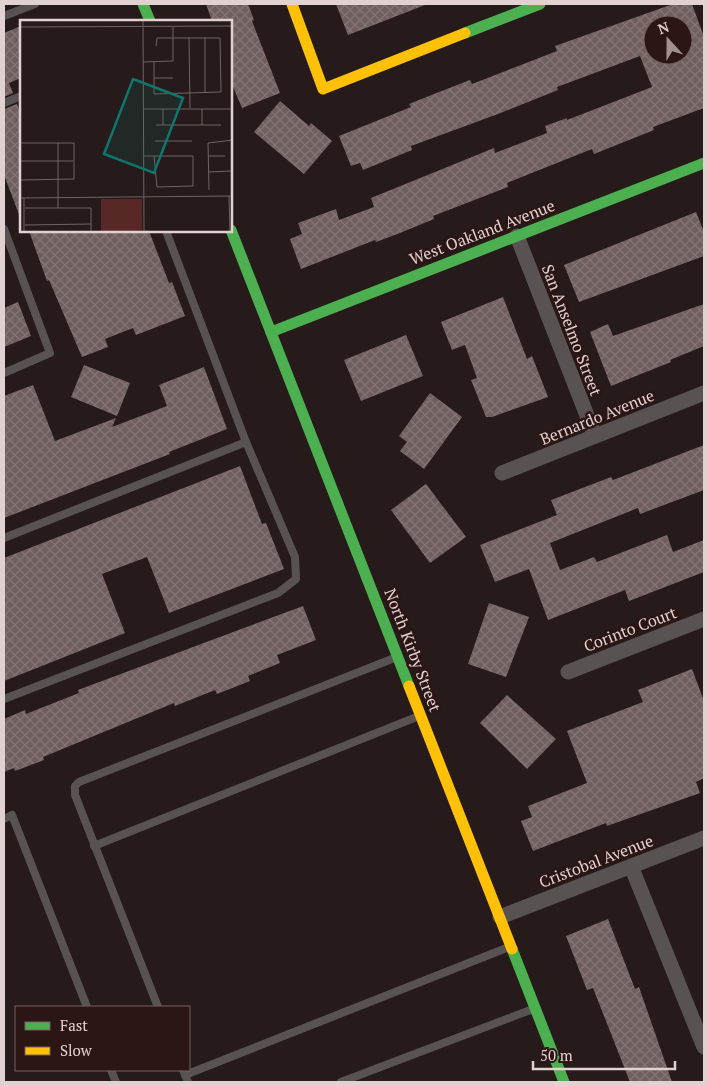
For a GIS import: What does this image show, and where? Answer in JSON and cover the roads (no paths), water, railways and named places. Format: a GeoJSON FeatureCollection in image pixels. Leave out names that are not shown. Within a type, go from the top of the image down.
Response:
{"type":"FeatureCollection","features":[{"type":"Feature","properties":{"kind":"street"},"geometry":{"type":"LineString","coordinates":[[143,4],[150,20]]}},
{"type":"Feature","properties":{"kind":"street"},"geometry":{"type":"LineString","coordinates":[[292,4],[323,89],[540,4]]}},
{"type":"Feature","properties":{"kind":"street","name":"West Oakland Avenue"},"geometry":{"type":"LineString","coordinates":[[271,332],[704,162]]}},
{"type":"Feature","properties":{"kind":"street","name":"North Kirby Street"},"geometry":{"type":"LineString","coordinates":[[232,232],[564,1082]]}},
{"type":"Feature","properties":{"kind":"street","name":"San Anselmo Street"},"geometry":{"type":"LineString","coordinates":[[517,236],[595,436]]}},
{"type":"Feature","properties":{"kind":"street","name":"Bernardo Avenue"},"geometry":{"type":"LineString","coordinates":[[502,473],[704,393]]}},
{"type":"Feature","properties":{"kind":"street","name":"Corinto Court"},"geometry":{"type":"LineString","coordinates":[[568,672],[704,619]]}},
{"type":"Feature","properties":{"kind":"street","name":"Cristobal Avenue"},"geometry":{"type":"LineString","coordinates":[[500,917],[704,838]]}},
{"type":"Feature","properties":{"kind":"street"},"geometry":{"type":"LineString","coordinates":[[631,866],[704,1048]]}},
{"type":"Feature","properties":{"kind":"lane"},"geometry":{"type":"LineString","coordinates":[[4,16],[35,4]]}},
{"type":"Feature","properties":{"kind":"lane"},"geometry":{"type":"LineString","coordinates":[[4,103],[20,96]]}},
{"type":"Feature","properties":{"kind":"lane"},"geometry":{"type":"LineString","coordinates":[[4,229],[50,353],[4,373]]}},
{"type":"Feature","properties":{"kind":"lane"},"geometry":{"type":"LineString","coordinates":[[4,699],[278,593],[296,579],[295,557],[246,442],[166,232]]}},
{"type":"Feature","properties":{"kind":"lane"},"geometry":{"type":"LineString","coordinates":[[4,538],[246,442]]}},
{"type":"Feature","properties":{"kind":"lane"},"geometry":{"type":"LineString","coordinates":[[158,1006],[94,846],[75,795],[75,786],[79,782],[398,657]]}},
{"type":"Feature","properties":{"kind":"lane"},"geometry":{"type":"LineString","coordinates":[[94,846],[421,715]]}},
{"type":"Feature","properties":{"kind":"lane"},"geometry":{"type":"LineString","coordinates":[[4,819],[12,815],[87,1006]]}},
{"type":"Feature","properties":{"kind":"lane"},"geometry":{"type":"LineString","coordinates":[[185,1076],[511,946]]}},
{"type":"Feature","properties":{"kind":"lane"},"geometry":{"type":"LineString","coordinates":[[341,1082],[535,1008]]}}]}
